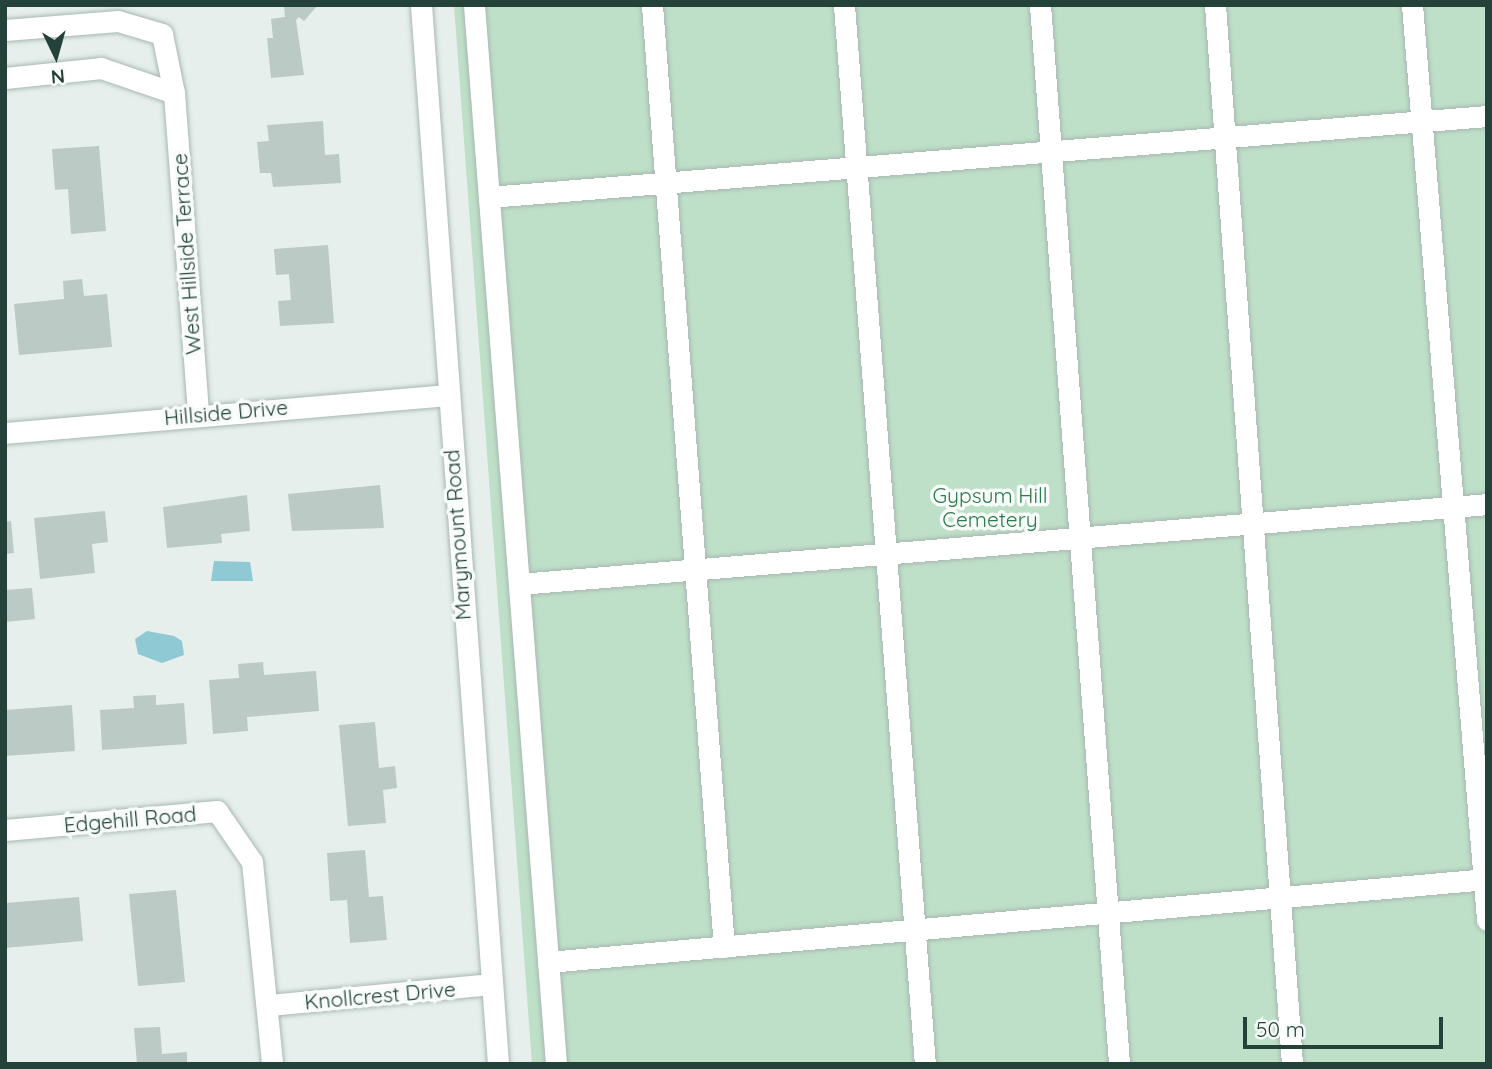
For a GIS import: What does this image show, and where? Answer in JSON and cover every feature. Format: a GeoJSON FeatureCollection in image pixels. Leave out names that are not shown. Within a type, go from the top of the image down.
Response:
{"type":"FeatureCollection","features":[{"type":"Feature","properties":{"kind":"street","name":"Marymount Road"},"geometry":{"type":"LineString","coordinates":[[421,5],[446,395],[498,1064]]}},
{"type":"Feature","properties":{"kind":"street"},"geometry":{"type":"LineString","coordinates":[[474,5],[556,1064]]}},
{"type":"Feature","properties":{"kind":"street"},"geometry":{"type":"LineString","coordinates":[[652,5],[724,947]]}},
{"type":"Feature","properties":{"kind":"street"},"geometry":{"type":"LineString","coordinates":[[844,5],[925,1064]]}},
{"type":"Feature","properties":{"kind":"street"},"geometry":{"type":"LineString","coordinates":[[1040,5],[1119,1064]]}},
{"type":"Feature","properties":{"kind":"street"},"geometry":{"type":"LineString","coordinates":[[1215,5],[1292,1064]]}},
{"type":"Feature","properties":{"kind":"street"},"geometry":{"type":"LineString","coordinates":[[1412,5],[1487,920]]}},
{"type":"Feature","properties":{"kind":"street","name":"West Hillside Terrace"},"geometry":{"type":"LineString","coordinates":[[5,30],[118,21],[162,34],[174,93],[198,414]]}},
{"type":"Feature","properties":{"kind":"street"},"geometry":{"type":"LineString","coordinates":[[5,78],[101,68],[174,93]]}},
{"type":"Feature","properties":{"kind":"street"},"geometry":{"type":"LineString","coordinates":[[489,197],[1487,116]]}},
{"type":"Feature","properties":{"kind":"street","name":"Hillside Drive"},"geometry":{"type":"LineString","coordinates":[[5,433],[198,414],[446,395]]}},
{"type":"Feature","properties":{"kind":"street"},"geometry":{"type":"LineString","coordinates":[[519,584],[1487,504]]}},
{"type":"Feature","properties":{"kind":"street","name":"Edgehill Road"},"geometry":{"type":"LineString","coordinates":[[5,830],[216,811],[251,862],[269,1005]]}},
{"type":"Feature","properties":{"kind":"street"},"geometry":{"type":"LineString","coordinates":[[548,962],[1485,879]]}},
{"type":"Feature","properties":{"kind":"street","name":"Knollcrest Drive"},"geometry":{"type":"LineString","coordinates":[[269,1005],[492,984]]}},
{"type":"Feature","properties":{"kind":"street"},"geometry":{"type":"LineString","coordinates":[[269,1005],[272,1064]]}},
{"type":"Feature","properties":{"kind":"green space","name":"Gypsum Hill Cemetery"},"geometry":{"type":"Polygon","coordinates":[[[454,5],[1487,5],[1487,1064],[532,1064],[454,5]]]}},
{"type":"Feature","properties":{"kind":"water"},"geometry":{"type":"Polygon","coordinates":[[[214,561],[250,562],[253,581],[211,581],[214,561]]]}},
{"type":"Feature","properties":{"kind":"water"},"geometry":{"type":"Polygon","coordinates":[[[147,631],[174,636],[182,641],[184,655],[162,663],[138,654],[135,639],[147,631]]]}},
{"type":"Feature","properties":{"kind":"building"},"geometry":{"type":"Polygon","coordinates":[[[284,5],[318,5],[304,21],[299,17],[296,20],[304,75],[271,78],[267,38],[273,38],[271,19],[285,17],[284,5]]]}},
{"type":"Feature","properties":{"kind":"building"},"geometry":{"type":"Polygon","coordinates":[[[323,121],[325,155],[339,154],[341,183],[273,187],[271,173],[260,173],[257,142],[269,141],[267,125],[323,121]]]}},
{"type":"Feature","properties":{"kind":"building"},"geometry":{"type":"Polygon","coordinates":[[[99,146],[106,231],[71,234],[68,189],[55,190],[52,149],[99,146]]]}},
{"type":"Feature","properties":{"kind":"building"},"geometry":{"type":"Polygon","coordinates":[[[328,245],[334,323],[280,326],[278,301],[291,300],[289,274],[276,275],[274,249],[328,245]]]}},
{"type":"Feature","properties":{"kind":"building"},"geometry":{"type":"Polygon","coordinates":[[[82,279],[84,296],[107,294],[112,347],[19,355],[14,304],[64,299],[63,281],[82,279]]]}},
{"type":"Feature","properties":{"kind":"building"},"geometry":{"type":"Polygon","coordinates":[[[380,485],[384,528],[292,531],[288,494],[380,485]]]}},
{"type":"Feature","properties":{"kind":"building"},"geometry":{"type":"Polygon","coordinates":[[[247,495],[250,531],[221,534],[222,543],[167,548],[163,507],[247,495]]]}},
{"type":"Feature","properties":{"kind":"building"},"geometry":{"type":"Polygon","coordinates":[[[105,511],[108,542],[92,544],[95,573],[40,579],[34,518],[105,511]]]}},
{"type":"Feature","properties":{"kind":"building"},"geometry":{"type":"Polygon","coordinates":[[[11,521],[14,553],[5,554],[5,522],[11,521]]]}},
{"type":"Feature","properties":{"kind":"building"},"geometry":{"type":"Polygon","coordinates":[[[32,588],[35,619],[5,622],[5,590],[32,588]]]}},
{"type":"Feature","properties":{"kind":"building"},"geometry":{"type":"Polygon","coordinates":[[[263,662],[264,675],[316,671],[319,711],[247,717],[248,731],[213,734],[209,680],[239,678],[238,664],[263,662]]]}},
{"type":"Feature","properties":{"kind":"building"},"geometry":{"type":"Polygon","coordinates":[[[156,695],[156,705],[184,703],[187,744],[102,750],[100,710],[134,708],[133,696],[156,695]]]}},
{"type":"Feature","properties":{"kind":"building"},"geometry":{"type":"Polygon","coordinates":[[[72,705],[75,751],[5,756],[5,710],[72,705]]]}},
{"type":"Feature","properties":{"kind":"building"},"geometry":{"type":"Polygon","coordinates":[[[375,722],[379,768],[395,766],[397,788],[383,790],[386,823],[348,826],[339,725],[375,722]]]}},
{"type":"Feature","properties":{"kind":"building"},"geometry":{"type":"Polygon","coordinates":[[[365,850],[369,897],[383,896],[387,940],[350,943],[347,900],[330,901],[327,853],[365,850]]]}},
{"type":"Feature","properties":{"kind":"building"},"geometry":{"type":"Polygon","coordinates":[[[176,890],[185,982],[138,986],[129,894],[176,890]]]}},
{"type":"Feature","properties":{"kind":"building"},"geometry":{"type":"Polygon","coordinates":[[[79,897],[83,941],[5,948],[5,903],[79,897]]]}},
{"type":"Feature","properties":{"kind":"building"},"geometry":{"type":"Polygon","coordinates":[[[160,1027],[162,1054],[187,1052],[187,1064],[137,1064],[134,1028],[160,1027]]]}}]}
